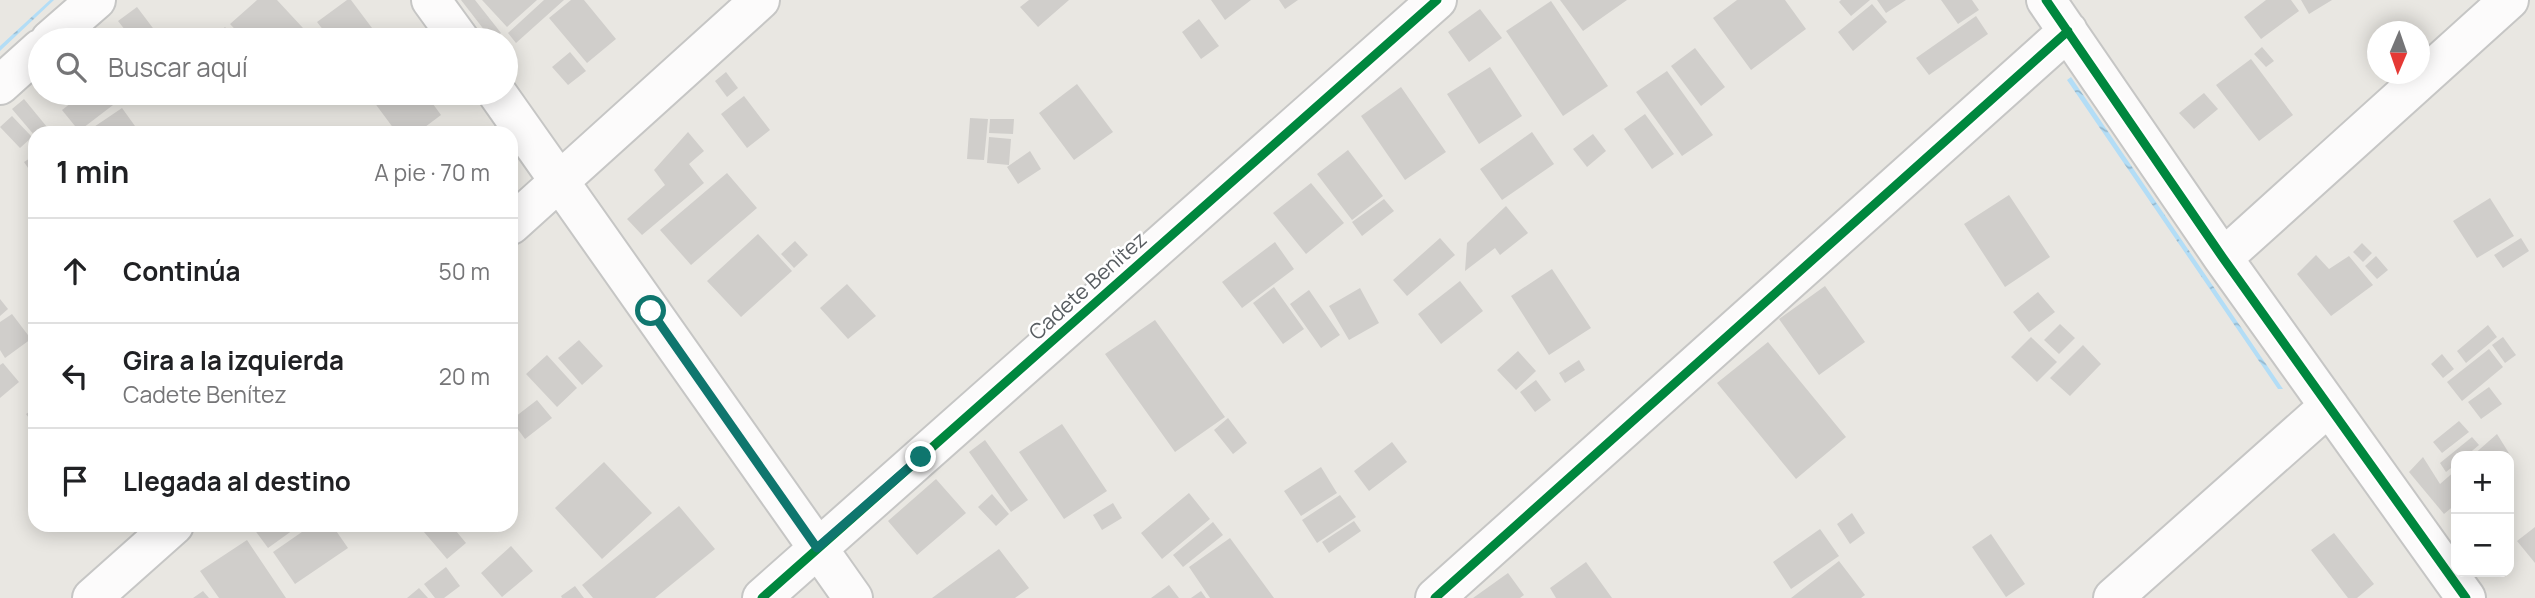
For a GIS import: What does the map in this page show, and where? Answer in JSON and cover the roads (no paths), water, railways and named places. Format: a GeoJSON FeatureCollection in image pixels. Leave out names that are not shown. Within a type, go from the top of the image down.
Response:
{"type":"FeatureCollection","features":[{"type":"Feature","properties":{"kind":"street"},"geometry":{"type":"LineString","coordinates":[[64,28],[96,0]]}},
{"type":"Feature","properties":{"kind":"street"},"geometry":{"type":"LineString","coordinates":[[431,0],[451,28]]}},
{"type":"Feature","properties":{"kind":"street"},"geometry":{"type":"LineString","coordinates":[[518,219],[760,0]]}},
{"type":"Feature","properties":{"kind":"street","name":"Cadete Benítez"},"geometry":{"type":"LineString","coordinates":[[762,598],[1437,0]]}},
{"type":"Feature","properties":{"kind":"street"},"geometry":{"type":"LineString","coordinates":[[2046,0],[2223,258],[2466,598]]}},
{"type":"Feature","properties":{"kind":"street"},"geometry":{"type":"LineString","coordinates":[[2223,258],[2508,0]]}},
{"type":"Feature","properties":{"kind":"street"},"geometry":{"type":"LineString","coordinates":[[1435,598],[2067,31]]}},
{"type":"Feature","properties":{"kind":"street"},"geometry":{"type":"LineString","coordinates":[[0,85],[28,60]]}},
{"type":"Feature","properties":{"kind":"street"},"geometry":{"type":"LineString","coordinates":[[506,105],[853,598]]}},
{"type":"Feature","properties":{"kind":"street"},"geometry":{"type":"LineString","coordinates":[[2113,598],[2329,406]]}},
{"type":"Feature","properties":{"kind":"street"},"geometry":{"type":"LineString","coordinates":[[92,598],[166,532]]}},
{"type":"Feature","properties":{"kind":"water"},"geometry":{"type":"Polygon","coordinates":[[[50,0],[54,0],[0,51],[0,46],[50,0]]]}},
{"type":"Feature","properties":{"kind":"water"},"geometry":{"type":"Polygon","coordinates":[[[2071,77],[2283,389],[2278,389],[2067,80],[2071,77]]]}}]}
